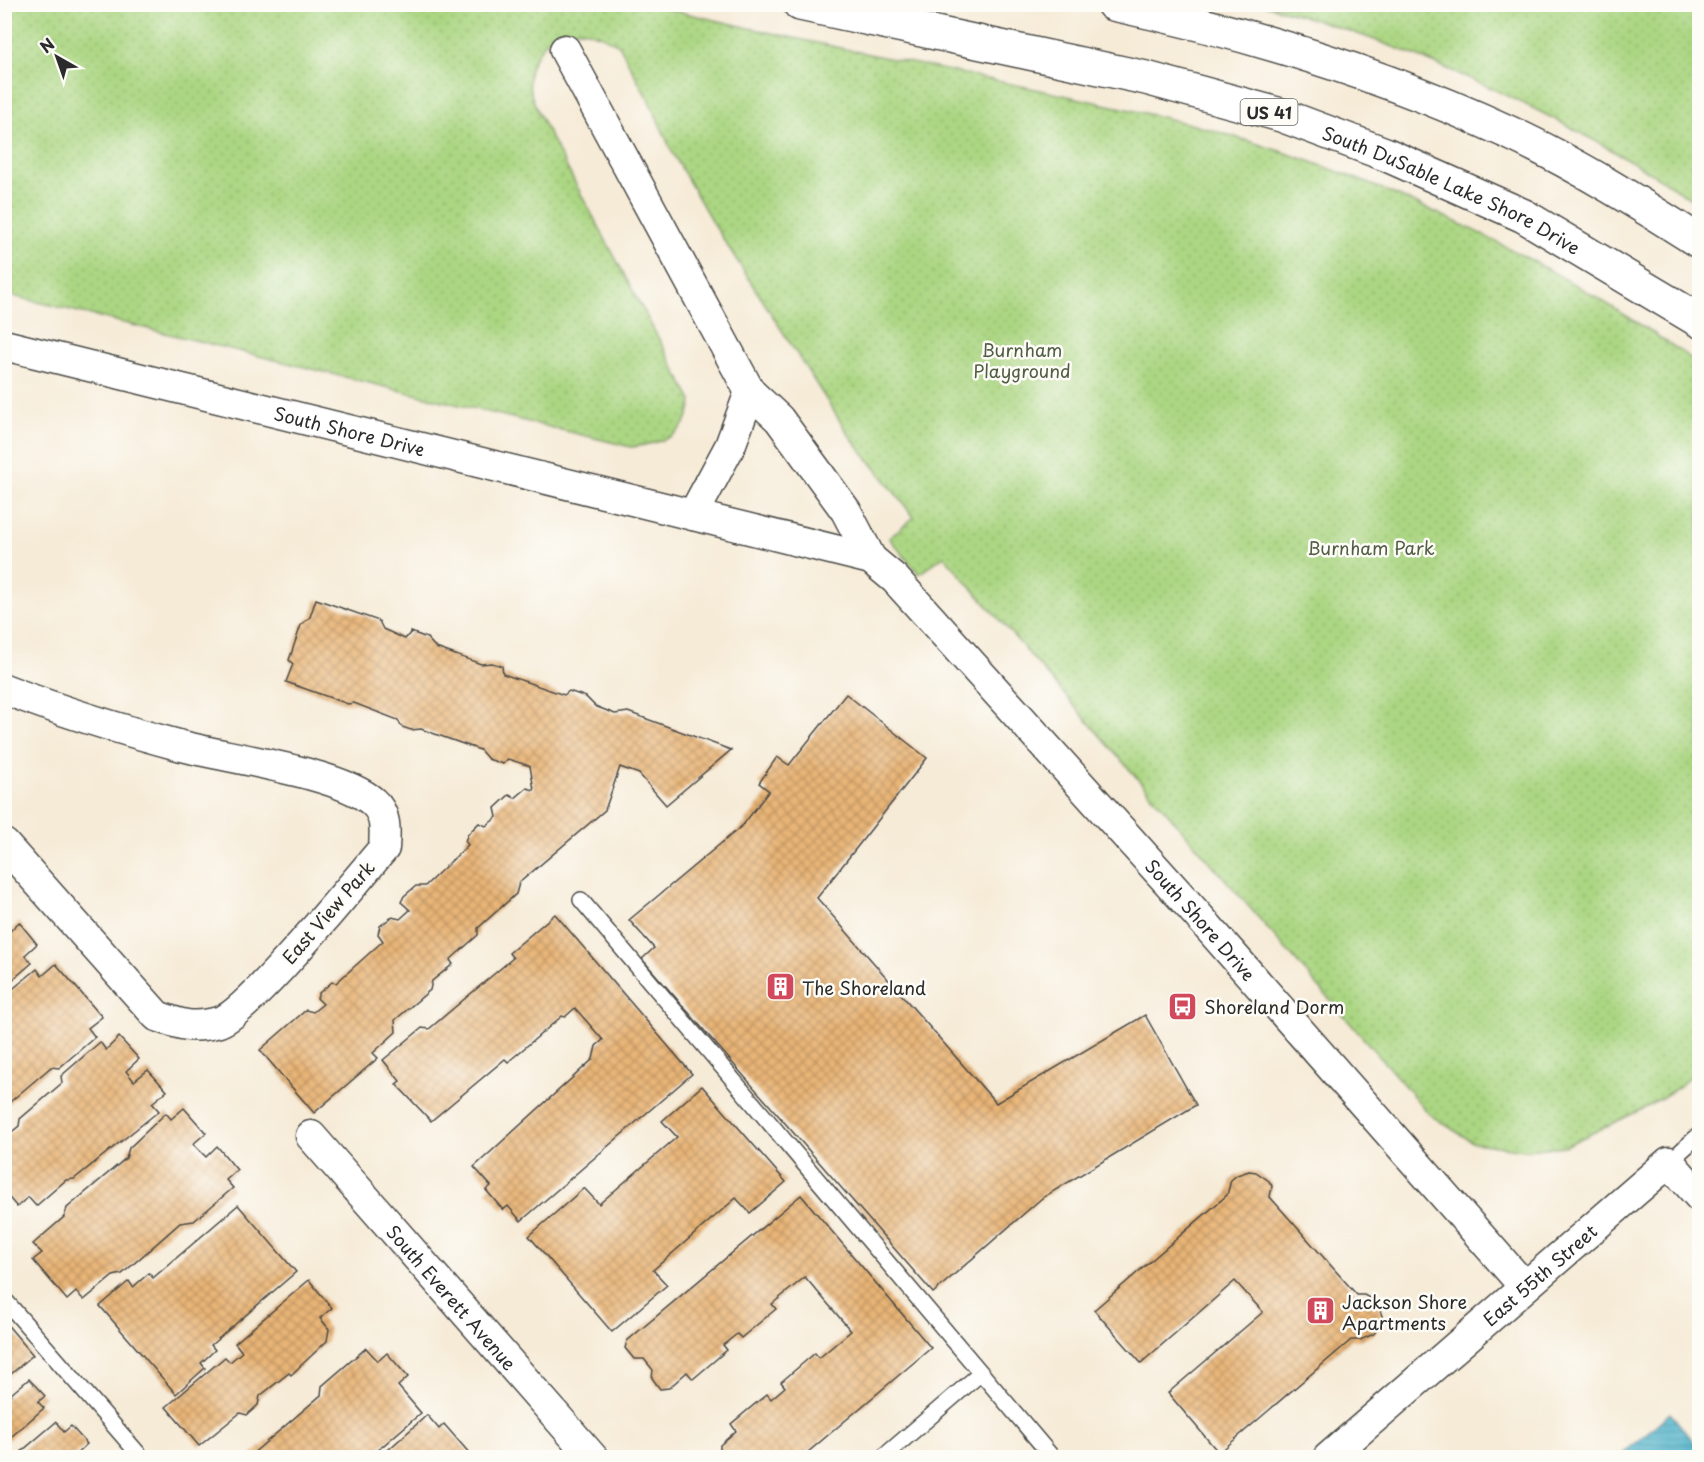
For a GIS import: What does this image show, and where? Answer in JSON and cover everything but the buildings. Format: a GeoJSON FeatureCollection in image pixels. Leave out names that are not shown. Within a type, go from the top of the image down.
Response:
{"type":"FeatureCollection","features":[{"type":"Feature","properties":{"kind":"highway","name":"South DuSable Lake Shore Drive"},"geometry":{"type":"LineString","coordinates":[[800,4],[1146,78],[1281,115],[1385,154],[1524,216],[1700,321]]}},
{"type":"Feature","properties":{"kind":"highway"},"geometry":{"type":"LineString","coordinates":[[1113,4],[1204,24],[1379,78],[1512,133],[1642,205],[1700,242]]}},
{"type":"Feature","properties":{"kind":"street","name":"South Shore Drive"},"geometry":{"type":"LineString","coordinates":[[565,50],[750,392],[779,419],[846,511],[871,560]]}},
{"type":"Feature","properties":{"kind":"street","name":"South Shore Drive"},"geometry":{"type":"LineString","coordinates":[[4,345],[871,560],[895,579],[1194,911],[1524,1286]]}},
{"type":"Feature","properties":{"kind":"street"},"geometry":{"type":"LineString","coordinates":[[693,515],[730,446],[750,392]]}},
{"type":"Feature","properties":{"kind":"street","name":"East View Park"},"geometry":{"type":"LineString","coordinates":[[4,689],[69,715],[184,746],[344,784],[374,802],[385,822],[384,848],[252,998],[222,1022],[189,1027],[157,1016],[4,844]]}},
{"type":"Feature","properties":{"kind":"street","name":"South Everett Avenue"},"geometry":{"type":"LineString","coordinates":[[311,1136],[593,1458]]}},
{"type":"Feature","properties":{"kind":"street"},"geometry":{"type":"LineString","coordinates":[[1669,1162],[1700,1197]]}},
{"type":"Feature","properties":{"kind":"street","name":"East 55th Street"},"geometry":{"type":"LineString","coordinates":[[1328,1458],[1669,1162]]}},
{"type":"Feature","properties":{"kind":"lane"},"geometry":{"type":"LineString","coordinates":[[581,900],[1053,1458]]}},
{"type":"Feature","properties":{"kind":"lane"},"geometry":{"type":"LineString","coordinates":[[1669,1162],[1700,1134]]}},
{"type":"Feature","properties":{"kind":"lane"},"geometry":{"type":"LineString","coordinates":[[4,1299],[142,1458]]}},
{"type":"Feature","properties":{"kind":"lane"},"geometry":{"type":"LineString","coordinates":[[882,1458],[981,1373]]}},
{"type":"Feature","properties":{"kind":"green space","name":"Burnham Park"},"geometry":{"type":"Polygon","coordinates":[[[5,4],[652,5],[806,41],[1163,117],[1287,153],[1411,201],[1470,229],[1529,259],[1643,326],[1699,364],[1699,1067],[1680,1086],[1649,1106],[1565,1146],[1526,1150],[1474,1143],[1430,1115],[944,556],[919,574],[889,538],[914,517],[849,435],[711,220],[672,152],[652,107],[619,45],[583,30],[557,31],[543,45],[535,58],[530,70],[529,81],[535,106],[550,136],[692,401],[685,423],[679,430],[663,440],[631,447],[5,294],[5,4]]]}},
{"type":"Feature","properties":{"kind":"green space"},"geometry":{"type":"Polygon","coordinates":[[[1265,5],[1699,5],[1699,204],[1598,143],[1490,88],[1377,41],[1265,5]]]}},
{"type":"Feature","properties":{"kind":"water"},"geometry":{"type":"Polygon","coordinates":[[[1670,1413],[1699,1448],[1699,1457],[1619,1457],[1670,1413]]]}},
{"type":"Feature","properties":{"kind":"place","name":"The Shoreland"},"geometry":{"type":"Point","coordinates":[781,987]}},
{"type":"Feature","properties":{"kind":"place","name":"Shoreland Dorm"},"geometry":{"type":"Point","coordinates":[1183,1006]}},
{"type":"Feature","properties":{"kind":"place","name":"Jackson Shore Apartments"},"geometry":{"type":"Point","coordinates":[1321,1311]}},
{"type":"Feature","properties":{"kind":"park label","name":"Burnham Playground"},"geometry":{"type":"Point","coordinates":[1022,359]}}]}
